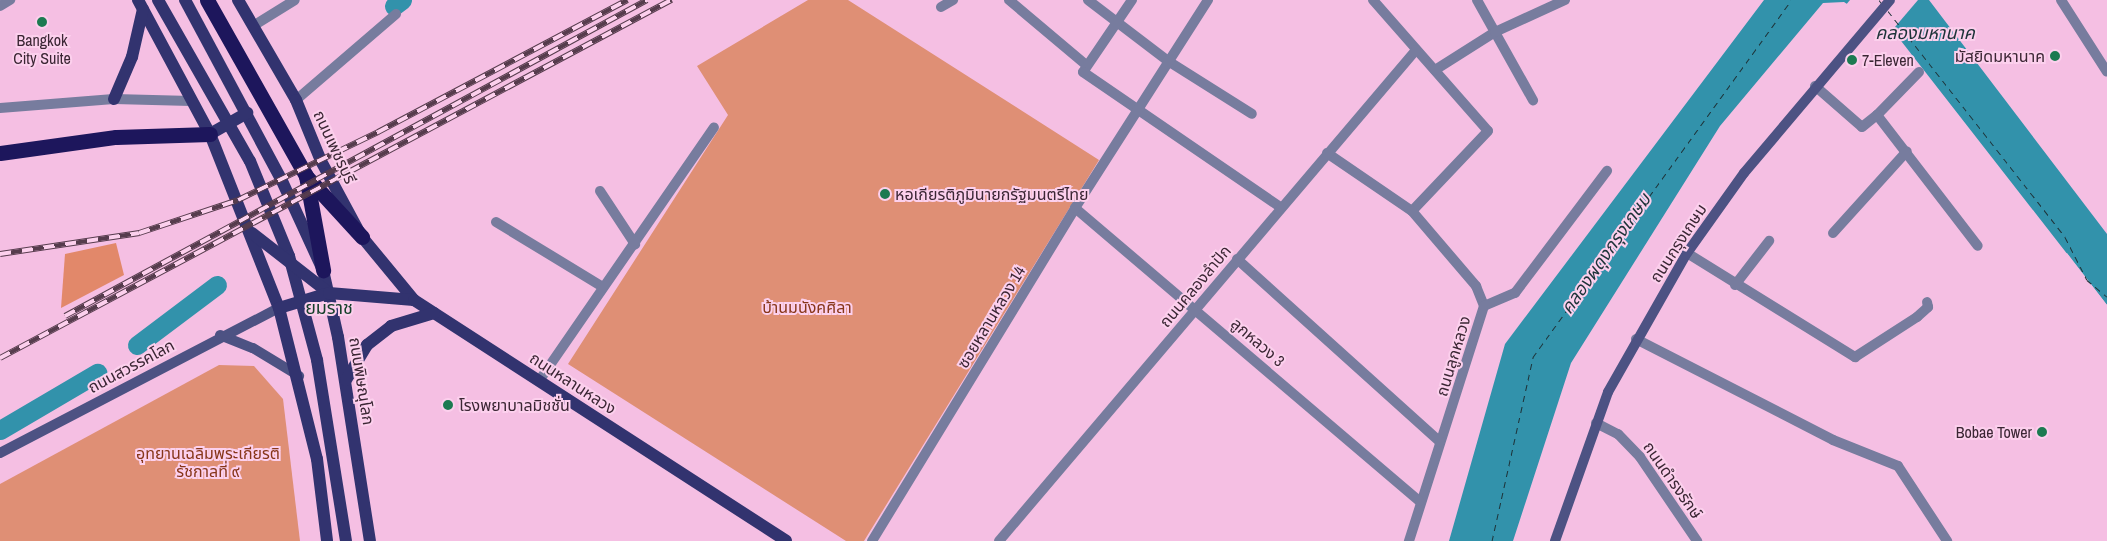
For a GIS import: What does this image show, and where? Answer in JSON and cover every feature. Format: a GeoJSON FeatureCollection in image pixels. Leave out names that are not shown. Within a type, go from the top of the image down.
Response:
{"type":"FeatureCollection","features":[{"type":"Feature","properties":{"kind":"highway"},"geometry":{"type":"LineString","coordinates":[[207,0],[306,176],[362,237]]}},
{"type":"Feature","properties":{"kind":"highway"},"geometry":{"type":"LineString","coordinates":[[0,153],[116,136],[210,134]]}},
{"type":"Feature","properties":{"kind":"highway"},"geometry":{"type":"LineString","coordinates":[[306,176],[323,270]]}},
{"type":"Feature","properties":{"kind":"main road"},"geometry":{"type":"LineString","coordinates":[[158,0],[250,161],[289,256],[317,360],[346,541]]}},
{"type":"Feature","properties":{"kind":"main road"},"geometry":{"type":"LineString","coordinates":[[185,0],[247,113],[210,134]]}},
{"type":"Feature","properties":{"kind":"main road","name":"ถนนเพชรบุรี"},"geometry":{"type":"LineString","coordinates":[[238,0],[296,100],[321,161],[362,237],[414,300]]}},
{"type":"Feature","properties":{"kind":"main road","name":"ถนนกรุงเกษม"},"geometry":{"type":"LineString","coordinates":[[1555,541],[1596,422],[1636,339],[1687,253],[1744,173],[1815,86],[1890,0]]}},
{"type":"Feature","properties":{"kind":"main road"},"geometry":{"type":"LineString","coordinates":[[114,99],[132,57],[140,4]]}},
{"type":"Feature","properties":{"kind":"main road"},"geometry":{"type":"LineString","coordinates":[[140,4],[210,134],[251,230],[279,308],[299,376],[317,459],[327,541]]}},
{"type":"Feature","properties":{"kind":"main road","name":"ถนนพิษณุโลก"},"geometry":{"type":"LineString","coordinates":[[247,113],[293,204],[323,270],[346,380],[370,541]]}},
{"type":"Feature","properties":{"kind":"main road"},"geometry":{"type":"LineString","coordinates":[[251,230],[329,293]]}},
{"type":"Feature","properties":{"kind":"main road"},"geometry":{"type":"LineString","coordinates":[[279,308],[329,293]]}},
{"type":"Feature","properties":{"kind":"main road","name":"ถนนหลานหลวง"},"geometry":{"type":"LineString","coordinates":[[329,293],[414,300],[786,541]]}},
{"type":"Feature","properties":{"kind":"main road","name":"ถนนสวรรคโลก"},"geometry":{"type":"LineString","coordinates":[[0,453],[220,335],[279,308]]}},
{"type":"Feature","properties":{"kind":"main road"},"geometry":{"type":"LineString","coordinates":[[346,380],[367,345],[391,326],[434,313]]}},
{"type":"Feature","properties":{"kind":"main road"},"geometry":{"type":"LineString","coordinates":[[220,335],[253,348],[299,376]]}},
{"type":"Feature","properties":{"kind":"street"},"geometry":{"type":"LineString","coordinates":[[0,6],[10,0]]}},
{"type":"Feature","properties":{"kind":"street"},"geometry":{"type":"LineString","coordinates":[[253,26],[295,0]]}},
{"type":"Feature","properties":{"kind":"street"},"geometry":{"type":"LineString","coordinates":[[941,7],[952,0]]}},
{"type":"Feature","properties":{"kind":"street"},"geometry":{"type":"LineString","coordinates":[[1009,0],[1085,64]]}},
{"type":"Feature","properties":{"kind":"street"},"geometry":{"type":"LineString","coordinates":[[1088,0],[1116,25],[1168,61],[1252,114]]}},
{"type":"Feature","properties":{"kind":"street"},"geometry":{"type":"LineString","coordinates":[[1132,0],[1116,25],[1085,64],[1083,72],[1279,206]]}},
{"type":"Feature","properties":{"kind":"street","name":"ซอยหลานหลวง 14"},"geometry":{"type":"LineString","coordinates":[[872,541],[1075,208],[1208,0]]}},
{"type":"Feature","properties":{"kind":"street"},"geometry":{"type":"LineString","coordinates":[[1373,0],[1488,131],[1412,211]]}},
{"type":"Feature","properties":{"kind":"street"},"geometry":{"type":"LineString","coordinates":[[1477,0],[1533,100]]}},
{"type":"Feature","properties":{"kind":"street"},"geometry":{"type":"LineString","coordinates":[[1435,70],[1495,32],[1565,0]]}},
{"type":"Feature","properties":{"kind":"street"},"geometry":{"type":"LineString","coordinates":[[2061,0],[2107,72]]}},
{"type":"Feature","properties":{"kind":"street"},"geometry":{"type":"LineString","coordinates":[[296,100],[396,14]]}},
{"type":"Feature","properties":{"kind":"street","name":"ถนนคลองลำปัก"},"geometry":{"type":"LineString","coordinates":[[999,541],[1238,259],[1279,206],[1416,50]]}},
{"type":"Feature","properties":{"kind":"street"},"geometry":{"type":"LineString","coordinates":[[1815,86],[1862,127],[1919,72]]}},
{"type":"Feature","properties":{"kind":"street"},"geometry":{"type":"LineString","coordinates":[[0,108],[114,99],[191,101]]}},
{"type":"Feature","properties":{"kind":"street"},"geometry":{"type":"LineString","coordinates":[[1876,115],[1907,151],[1978,246]]}},
{"type":"Feature","properties":{"kind":"street"},"geometry":{"type":"LineString","coordinates":[[539,381],[714,127]]}},
{"type":"Feature","properties":{"kind":"street"},"geometry":{"type":"LineString","coordinates":[[1833,233],[1907,151]]}},
{"type":"Feature","properties":{"kind":"street","name":"ถนนลูกหลวง"},"geometry":{"type":"LineString","coordinates":[[1327,153],[1412,211],[1476,286],[1484,306],[1419,501],[1409,541]]}},
{"type":"Feature","properties":{"kind":"street"},"geometry":{"type":"LineString","coordinates":[[1484,306],[1515,292],[1607,171]]}},
{"type":"Feature","properties":{"kind":"street"},"geometry":{"type":"LineString","coordinates":[[600,191],[635,244]]}},
{"type":"Feature","properties":{"kind":"street","name":"ลูกหลวง 3"},"geometry":{"type":"LineString","coordinates":[[1075,208],[1196,309],[1419,501]]}},
{"type":"Feature","properties":{"kind":"street"},"geometry":{"type":"LineString","coordinates":[[496,222],[604,287]]}},
{"type":"Feature","properties":{"kind":"street"},"geometry":{"type":"LineString","coordinates":[[1735,285],[1769,240]]}},
{"type":"Feature","properties":{"kind":"street"},"geometry":{"type":"LineString","coordinates":[[1687,253],[1735,285],[1855,357],[1917,317],[1928,307],[1927,302]]}},
{"type":"Feature","properties":{"kind":"street"},"geometry":{"type":"LineString","coordinates":[[1238,259],[1440,442]]}},
{"type":"Feature","properties":{"kind":"street"},"geometry":{"type":"LineString","coordinates":[[1636,339],[1833,440],[1898,466],[1948,541]]}},
{"type":"Feature","properties":{"kind":"street","name":"ถนนดำรงรักษ์"},"geometry":{"type":"LineString","coordinates":[[1596,422],[1618,434],[1635,451],[1697,541]]}},
{"type":"Feature","properties":{"kind":"green space","name":"บ้านมนังคศิลา"},"geometry":{"type":"Polygon","coordinates":[[[808,0],[848,0],[1099,160],[864,541],[846,541],[568,364],[728,115],[697,66],[808,0]]]}},
{"type":"Feature","properties":{"kind":"green space","name":"อุทยานเฉลิมพระเกียรติ รัชกาลที่ ๙"},"geometry":{"type":"Polygon","coordinates":[[[219,365],[254,366],[283,399],[300,541],[0,541],[0,484],[219,365]]]}},
{"type":"Feature","properties":{"kind":"shaded area"},"geometry":{"type":"Polygon","coordinates":[[[116,243],[124,275],[61,308],[65,254],[116,243]]]}},
{"type":"Feature","properties":{"kind":"water","name":"คลองผดุงกรุงเกษม"},"geometry":{"type":"Polygon","coordinates":[[[1764,0],[1929,0],[2107,234],[2107,305],[1898,37],[1844,2],[1823,3],[1720,126],[1571,363],[1513,541],[1449,541],[1505,344],[1764,0]]]}},
{"type":"Feature","properties":{"kind":"pier"},"geometry":{"type":"Polygon","coordinates":[[[1850,0],[1918,0],[1889,34],[1845,6],[1850,0]]]}},
{"type":"Feature","properties":{"kind":"pier"},"geometry":{"type":"Polygon","coordinates":[[[2067,253],[2107,305],[2107,306],[2064,255],[2067,253]]]}},
{"type":"Feature","properties":{"kind":"waterway"},"geometry":{"type":"LineString","coordinates":[[394,6],[402,0]]}},
{"type":"Feature","properties":{"kind":"waterway"},"geometry":{"type":"LineString","coordinates":[[137,345],[217,285]]}},
{"type":"Feature","properties":{"kind":"waterway"},"geometry":{"type":"LineString","coordinates":[[0,430],[97,373]]}},
{"type":"Feature","properties":{"kind":"ferry route"},"geometry":{"type":"LineString","coordinates":[[1492,541],[1533,357],[1791,0]]}},
{"type":"Feature","properties":{"kind":"ferry route"},"geometry":{"type":"LineString","coordinates":[[1879,0],[1882,4]]}},
{"type":"Feature","properties":{"kind":"ferry route"},"geometry":{"type":"LineString","coordinates":[[1888,11],[2065,237],[2087,280],[2107,297]]}},
{"type":"Feature","properties":{"kind":"railway"},"geometry":{"type":"LineString","coordinates":[[0,254],[139,233],[238,200],[378,132],[627,0]]}},
{"type":"Feature","properties":{"kind":"railway"},"geometry":{"type":"LineString","coordinates":[[65,316],[647,0]]}},
{"type":"Feature","properties":{"kind":"railway"},"geometry":{"type":"LineString","coordinates":[[0,358],[671,0]]}},
{"type":"Feature","properties":{"kind":"place","name":"Bangkok City Suite"},"geometry":{"type":"Point","coordinates":[42,22]}},
{"type":"Feature","properties":{"kind":"place","name":"มัสยิดมหานาค"},"geometry":{"type":"Point","coordinates":[2055,56]}},
{"type":"Feature","properties":{"kind":"place","name":"7-Eleven"},"geometry":{"type":"Point","coordinates":[1852,60]}},
{"type":"Feature","properties":{"kind":"place","name":"หอเกียรติภูมินายกรัฐมนตรีไทย"},"geometry":{"type":"Point","coordinates":[885,194]}},
{"type":"Feature","properties":{"kind":"place","name":"โรงพยาบาลมิชชั่น"},"geometry":{"type":"Point","coordinates":[448,405]}},
{"type":"Feature","properties":{"kind":"place","name":"Bobae Tower"},"geometry":{"type":"Point","coordinates":[2042,432]}},
{"type":"Feature","properties":{"kind":"district","name":"ยมราช"},"geometry":{"type":"Point","coordinates":[329,308]}},
{"type":"Feature","properties":{"kind":"water label","name":"คลองมหานาค"},"geometry":{"type":"Point","coordinates":[1925,33]}}]}
